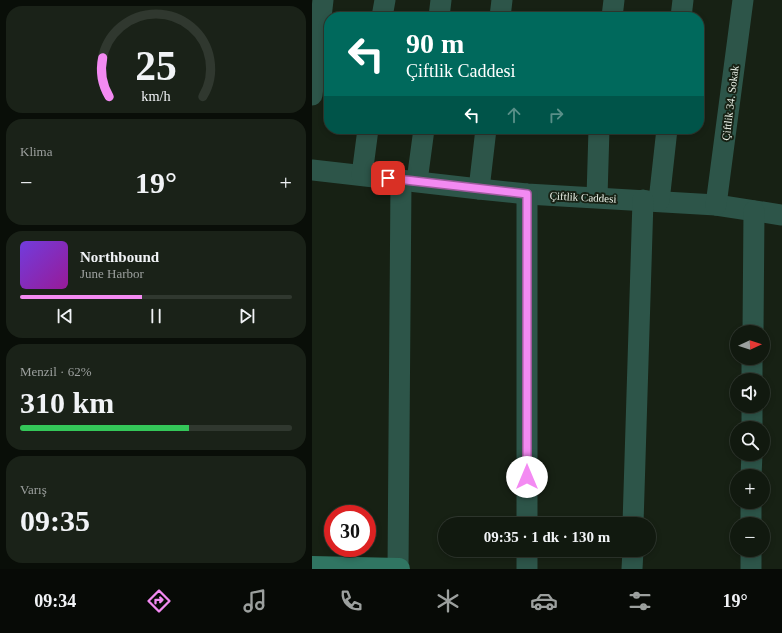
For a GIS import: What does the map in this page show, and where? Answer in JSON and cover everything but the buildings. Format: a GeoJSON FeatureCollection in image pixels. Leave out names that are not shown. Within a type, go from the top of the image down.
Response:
{"type":"FeatureCollection","features":[{"type":"Feature","properties":{"kind":"main road"},"geometry":{"type":"LineString","coordinates":[[312,567],[399,569]]}},
{"type":"Feature","properties":{"kind":"street"},"geometry":{"type":"LineString","coordinates":[[312,95],[323,0]]}},
{"type":"Feature","properties":{"kind":"street"},"geometry":{"type":"LineString","coordinates":[[383,12],[385,0]]}},
{"type":"Feature","properties":{"kind":"street"},"geometry":{"type":"LineString","coordinates":[[440,12],[441,0]]}},
{"type":"Feature","properties":{"kind":"street"},"geometry":{"type":"LineString","coordinates":[[501,12],[502,0]]}},
{"type":"Feature","properties":{"kind":"street"},"geometry":{"type":"LineString","coordinates":[[613,12],[614,0]]}},
{"type":"Feature","properties":{"kind":"street"},"geometry":{"type":"LineString","coordinates":[[682,12],[683,0]]}},
{"type":"Feature","properties":{"kind":"street","name":"Çiftlik 34. Sokak"},"geometry":{"type":"LineString","coordinates":[[716,205],[743,0]]}},
{"type":"Feature","properties":{"kind":"street"},"geometry":{"type":"LineString","coordinates":[[362,175],[367,134]]}},
{"type":"Feature","properties":{"kind":"street"},"geometry":{"type":"LineString","coordinates":[[399,569],[409,181],[423,134]]}},
{"type":"Feature","properties":{"kind":"street"},"geometry":{"type":"LineString","coordinates":[[479,189],[485,134]]}},
{"type":"Feature","properties":{"kind":"street"},"geometry":{"type":"LineString","coordinates":[[597,197],[599,134]]}},
{"type":"Feature","properties":{"kind":"street"},"geometry":{"type":"LineString","coordinates":[[633,517],[651,201],[666,134]]}},
{"type":"Feature","properties":{"kind":"street","name":"Çiftlik Caddesi"},"geometry":{"type":"LineString","coordinates":[[312,170],[527,194],[716,205],[754,211],[782,211]]}},
{"type":"Feature","properties":{"kind":"street"},"geometry":{"type":"LineString","coordinates":[[527,194],[527,517]]}},
{"type":"Feature","properties":{"kind":"street"},"geometry":{"type":"LineString","coordinates":[[752,325],[754,211]]}},
{"type":"Feature","properties":{"kind":"street"},"geometry":{"type":"LineString","coordinates":[[527,557],[527,569]]}},
{"type":"Feature","properties":{"kind":"street"},"geometry":{"type":"LineString","coordinates":[[632,569],[633,557]]}},
{"type":"Feature","properties":{"kind":"street"},"geometry":{"type":"LineString","coordinates":[[750,569],[751,557]]}},
{"type":"Feature","properties":{"kind":"route"},"geometry":{"type":"LineString","coordinates":[[388,178],[527,194],[527,477]]}}]}
